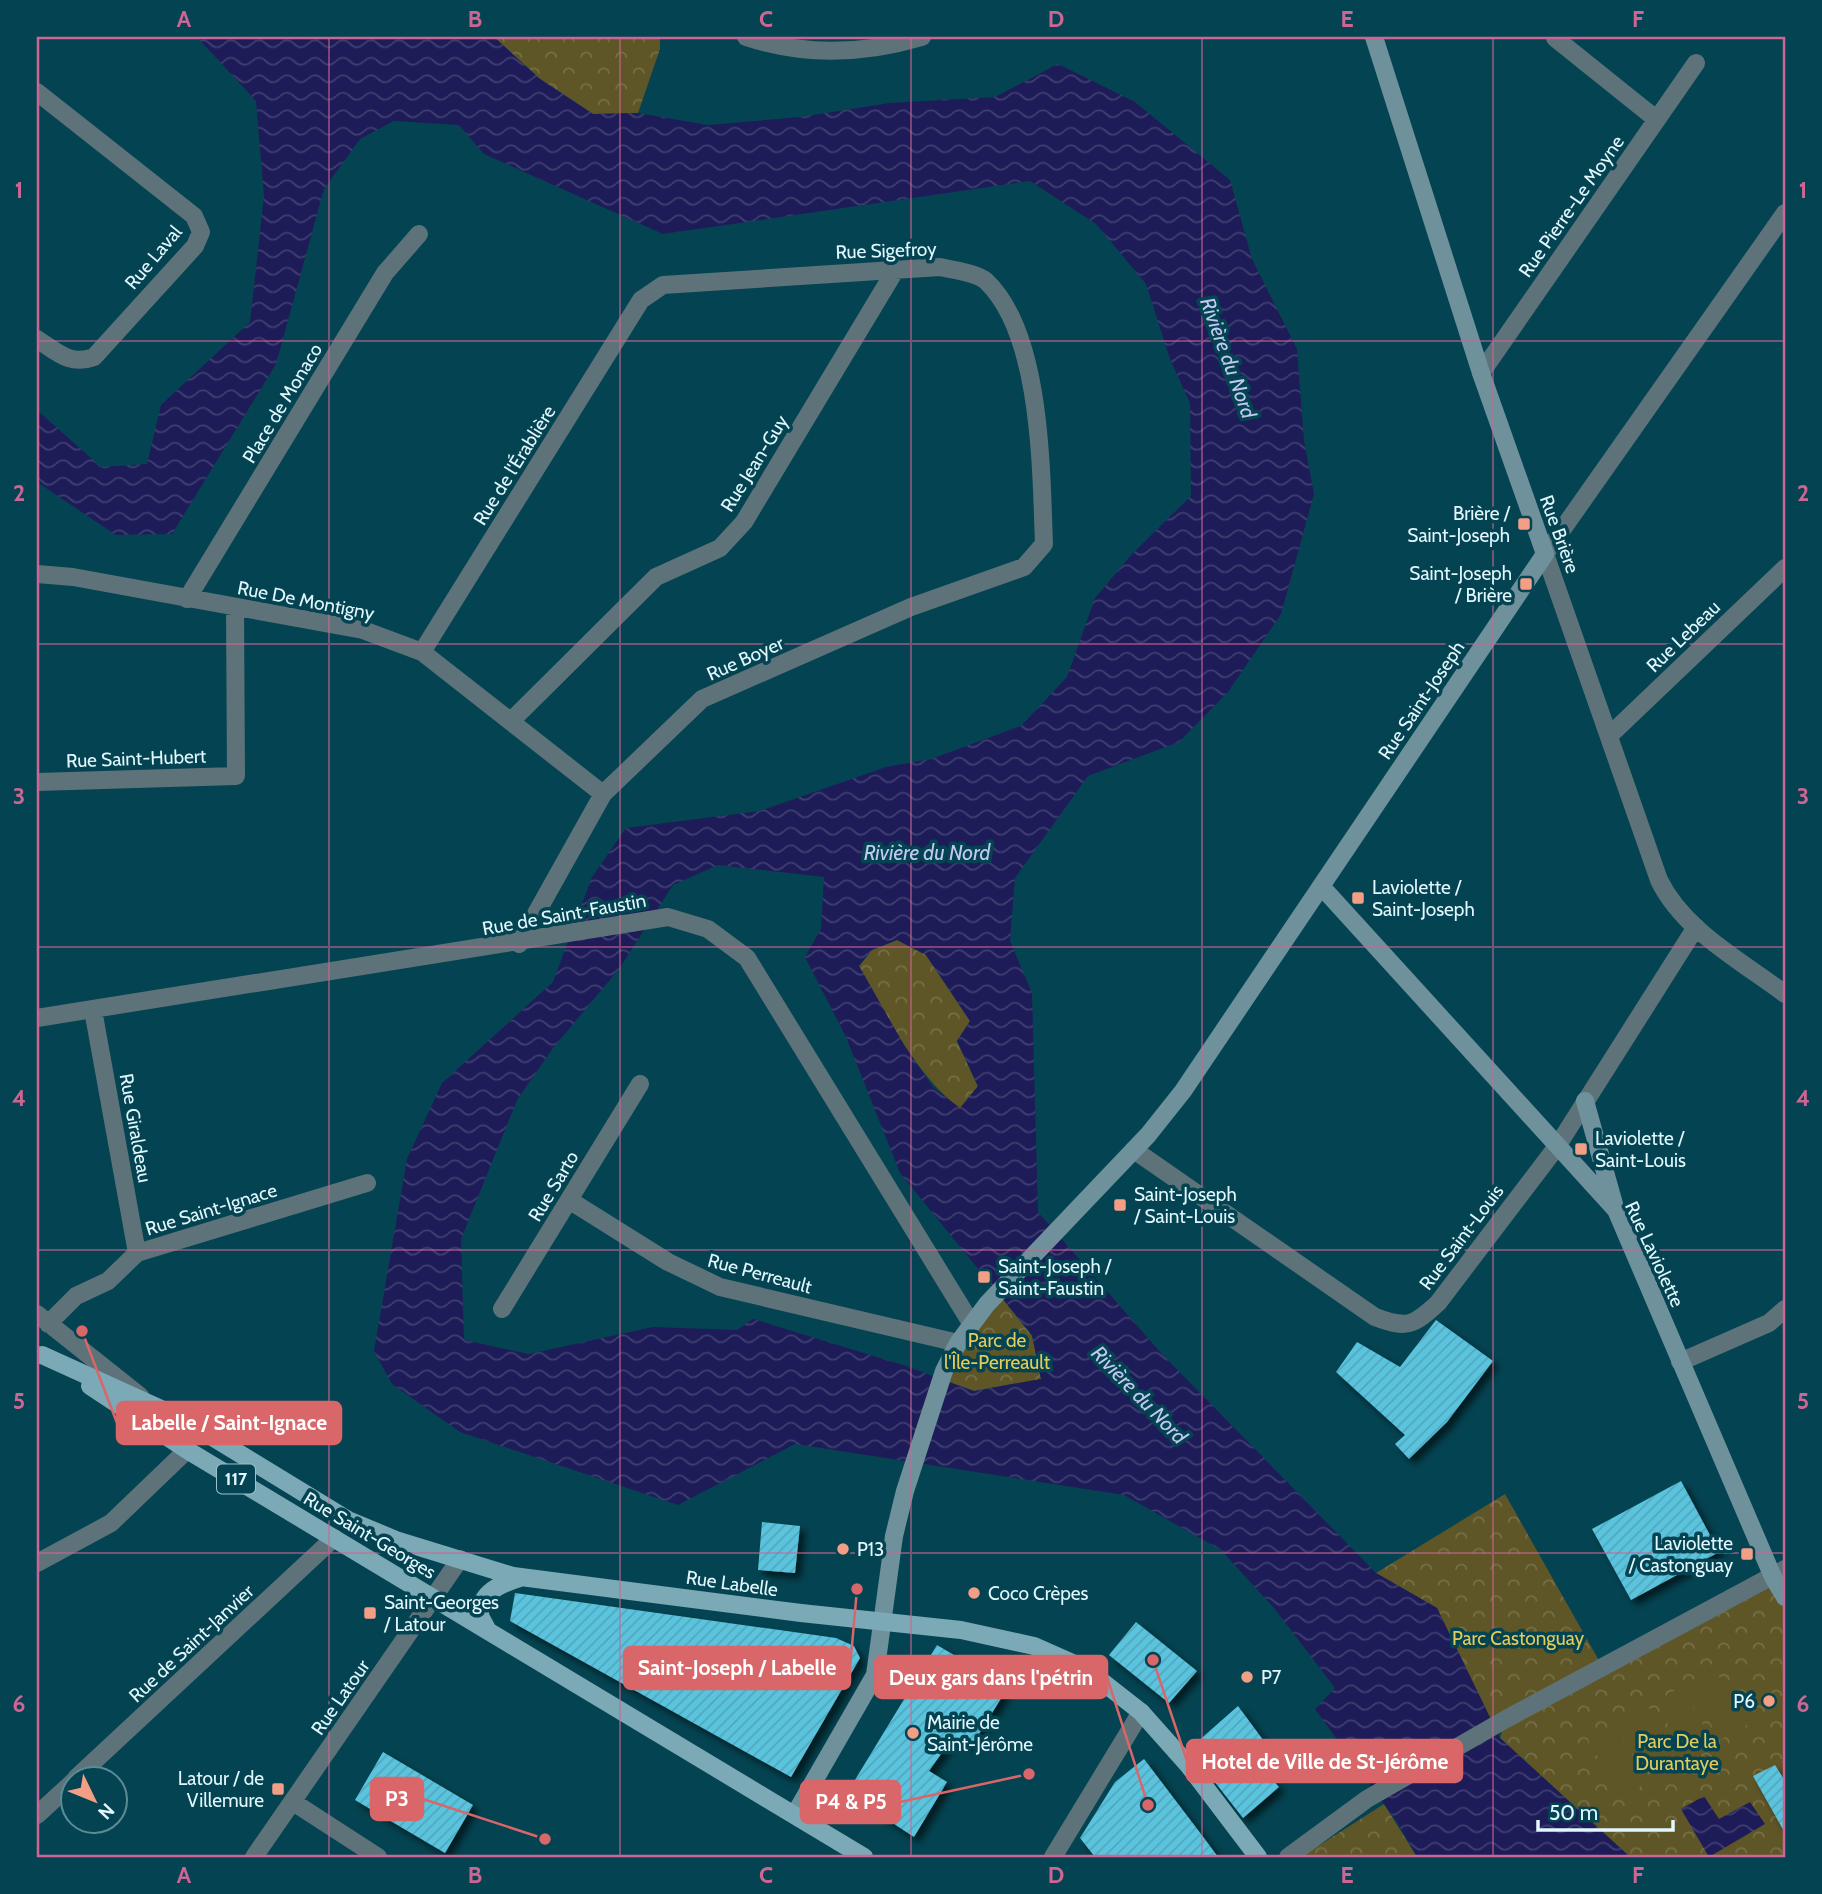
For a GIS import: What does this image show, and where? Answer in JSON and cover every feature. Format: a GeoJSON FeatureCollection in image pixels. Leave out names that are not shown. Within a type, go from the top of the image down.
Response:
{"type":"FeatureCollection","features":[{"type":"Feature","properties":{"kind":"main road","name":"Rue Labelle"},"geometry":{"type":"LineString","coordinates":[[39,1353],[206,1432],[348,1520],[396,1540],[460,1559],[523,1577],[882,1623],[961,1630],[1034,1646],[1086,1670],[1141,1712],[1189,1766],[1258,1857]]}},
{"type":"Feature","properties":{"kind":"main road","name":"Rue Saint-Georges"},"geometry":{"type":"LineString","coordinates":[[39,1353],[187,1450],[864,1857]]}},
{"type":"Feature","properties":{"kind":"main road"},"geometry":{"type":"LineString","coordinates":[[488,1631],[480,1616],[485,1597],[499,1585],[523,1577]]}},
{"type":"Feature","properties":{"kind":"street"},"geometry":{"type":"LineString","coordinates":[[746,37],[824,52],[883,49],[922,37]]}},
{"type":"Feature","properties":{"kind":"street","name":"Rue Brière"},"geometry":{"type":"LineString","coordinates":[[1374,37],[1481,373],[1659,880],[1669,901],[1696,927],[1784,991]]}},
{"type":"Feature","properties":{"kind":"street"},"geometry":{"type":"LineString","coordinates":[[1555,38],[1656,119]]}},
{"type":"Feature","properties":{"kind":"street","name":"Rue Pierre-Le Moyne"},"geometry":{"type":"LineString","coordinates":[[1481,373],[1696,62]]}},
{"type":"Feature","properties":{"kind":"street","name":"Rue Laval"},"geometry":{"type":"LineString","coordinates":[[37,92],[194,216],[201,232],[195,246],[94,356],[82,361],[68,360],[37,339]]}},
{"type":"Feature","properties":{"kind":"street","name":"Rue Saint-Joseph"},"geometry":{"type":"LineString","coordinates":[[971,1323],[986,1304],[1134,1150],[1183,1091],[1545,554],[1785,213]]}},
{"type":"Feature","properties":{"kind":"street","name":"Place de Monaco"},"geometry":{"type":"LineString","coordinates":[[187,599],[385,273],[419,234]]}},
{"type":"Feature","properties":{"kind":"street","name":"Rue Sigefroy"},"geometry":{"type":"LineString","coordinates":[[641,300],[663,285],[896,269],[940,267],[985,279],[1014,320],[1038,417],[1044,544]]}},
{"type":"Feature","properties":{"kind":"street","name":"Rue Jean-Guy"},"geometry":{"type":"LineString","coordinates":[[511,721],[656,577],[720,548],[744,522],[896,269]]}},
{"type":"Feature","properties":{"kind":"street","name":"Rue de l'Érablière"},"geometry":{"type":"LineString","coordinates":[[422,652],[641,300]]}},
{"type":"Feature","properties":{"kind":"street","name":"Rue Boyer"},"geometry":{"type":"LineString","coordinates":[[519,944],[603,793],[702,699],[911,607],[1024,567],[1044,544]]}},
{"type":"Feature","properties":{"kind":"street","name":"Rue Lebeau"},"geometry":{"type":"LineString","coordinates":[[1610,735],[1785,568]]}},
{"type":"Feature","properties":{"kind":"street","name":"Rue De Montigny"},"geometry":{"type":"LineString","coordinates":[[37,573],[363,630],[422,652],[603,793]]}},
{"type":"Feature","properties":{"kind":"street","name":"Rue Saint-Hubert"},"geometry":{"type":"LineString","coordinates":[[37,782],[236,776],[235,607]]}},
{"type":"Feature","properties":{"kind":"street","name":"Rue Laviolette"},"geometry":{"type":"LineString","coordinates":[[1321,886],[1616,1210],[1680,1362],[1779,1573],[1785,1597]]}},
{"type":"Feature","properties":{"kind":"street","name":"Rue de Saint-Faustin"},"geometry":{"type":"LineString","coordinates":[[37,1018],[519,944],[559,934],[668,917],[708,929],[747,958],[971,1323]]}},
{"type":"Feature","properties":{"kind":"street","name":"Rue Saint-Louis"},"geometry":{"type":"LineString","coordinates":[[1134,1150],[1375,1317],[1399,1326],[1418,1321],[1438,1303],[1558,1145],[1696,927]]}},
{"type":"Feature","properties":{"kind":"street","name":"Rue Giraldeau"},"geometry":{"type":"LineString","coordinates":[[93,1010],[137,1253]]}},
{"type":"Feature","properties":{"kind":"street","name":"Rue Sarto"},"geometry":{"type":"LineString","coordinates":[[502,1310],[640,1084]]}},
{"type":"Feature","properties":{"kind":"street"},"geometry":{"type":"LineString","coordinates":[[1586,1101],[1616,1210]]}},
{"type":"Feature","properties":{"kind":"street","name":"Rue Saint-Ignace"},"geometry":{"type":"LineString","coordinates":[[42,1319],[76,1296],[108,1281],[137,1253],[367,1183]]}},
{"type":"Feature","properties":{"kind":"street","name":"Rue Perreault"},"geometry":{"type":"LineString","coordinates":[[569,1200],[677,1267],[720,1287],[958,1343]]}},
{"type":"Feature","properties":{"kind":"street"},"geometry":{"type":"LineString","coordinates":[[1680,1362],[1769,1323],[1785,1309]]}},
{"type":"Feature","properties":{"kind":"street","name":"Rue Labelle"},"geometry":{"type":"LineString","coordinates":[[42,1319],[151,1405]]}},
{"type":"Feature","properties":{"kind":"street"},"geometry":{"type":"LineString","coordinates":[[795,1814],[875,1675],[894,1536],[906,1485],[944,1371],[971,1323]]}},
{"type":"Feature","properties":{"kind":"street"},"geometry":{"type":"LineString","coordinates":[[37,1563],[111,1523],[187,1450]]}},
{"type":"Feature","properties":{"kind":"street","name":"Rue de Saint-Janvier"},"geometry":{"type":"LineString","coordinates":[[92,1764],[334,1538]]}},
{"type":"Feature","properties":{"kind":"street","name":"Rue Latour"},"geometry":{"type":"LineString","coordinates":[[254,1857],[460,1559]]}},
{"type":"Feature","properties":{"kind":"street"},"geometry":{"type":"LineString","coordinates":[[1288,1857],[1367,1799],[1506,1719],[1779,1573]]}},
{"type":"Feature","properties":{"kind":"street"},"geometry":{"type":"LineString","coordinates":[[1053,1857],[1141,1712]]}},
{"type":"Feature","properties":{"kind":"street","name":"Rue de Saint-Janvier"},"geometry":{"type":"LineString","coordinates":[[37,1815],[60,1794]]}},
{"type":"Feature","properties":{"kind":"street"},"geometry":{"type":"LineString","coordinates":[[293,1802],[377,1857]]}},
{"type":"Feature","properties":{"kind":"green space"},"geometry":{"type":"Polygon","coordinates":[[[494,37],[660,37],[660,49],[638,113],[593,114],[540,79],[494,37]]]}},
{"type":"Feature","properties":{"kind":"green space"},"geometry":{"type":"Polygon","coordinates":[[[897,940],[926,955],[970,1021],[957,1041],[978,1087],[960,1109],[928,1078],[915,1060],[891,1024],[859,966],[872,950],[897,940]]]}},
{"type":"Feature","properties":{"kind":"green space","name":"Parc de l'Île-Perreault"},"geometry":{"type":"Polygon","coordinates":[[[1002,1298],[1032,1336],[1041,1379],[974,1391],[948,1383],[958,1343],[1002,1298]]]}},
{"type":"Feature","properties":{"kind":"green space","name":"Parc Castonguay"},"geometry":{"type":"Polygon","coordinates":[[[1505,1494],[1601,1664],[1491,1720],[1437,1608],[1376,1573],[1505,1494]]]}},
{"type":"Feature","properties":{"kind":"green space","name":"Parc De la Durantaye"},"geometry":{"type":"Polygon","coordinates":[[[1773,1577],[1785,1597],[1785,1857],[1630,1857],[1500,1738],[1506,1719],[1773,1577]]]}},
{"type":"Feature","properties":{"kind":"green space"},"geometry":{"type":"Polygon","coordinates":[[[1714,1668],[1747,1725],[1720,1740],[1687,1683],[1714,1668]]]}},
{"type":"Feature","properties":{"kind":"green space"},"geometry":{"type":"Polygon","coordinates":[[[1681,1687],[1714,1744],[1688,1759],[1655,1702],[1681,1687]]]}},
{"type":"Feature","properties":{"kind":"green space"},"geometry":{"type":"Polygon","coordinates":[[[1648,1706],[1681,1763],[1655,1778],[1622,1721],[1648,1706]]]}},
{"type":"Feature","properties":{"kind":"green space"},"geometry":{"type":"Polygon","coordinates":[[[1615,1725],[1648,1782],[1621,1797],[1588,1740],[1615,1725]]]}},
{"type":"Feature","properties":{"kind":"green space"},"geometry":{"type":"Polygon","coordinates":[[[1384,1804],[1417,1857],[1301,1857],[1384,1804]]]}},
{"type":"Feature","properties":{"kind":"water","name":"Rivière du Nord"},"geometry":{"type":"Polygon","coordinates":[[[197,37],[494,37],[540,79],[593,114],[638,113],[708,125],[801,117],[889,103],[995,97],[1058,64],[1135,102],[1230,180],[1252,259],[1297,349],[1304,441],[1314,494],[1281,614],[1228,692],[1179,742],[1088,776],[1015,878],[1010,941],[1032,993],[1038,1212],[1161,1353],[1376,1573],[1437,1608],[1500,1738],[1630,1857],[1417,1857],[1397,1822],[1315,1709],[1335,1688],[1274,1608],[1221,1550],[1124,1495],[795,1444],[678,1505],[460,1432],[392,1384],[374,1351],[407,1159],[442,1083],[553,982],[592,877],[626,828],[760,811],[886,767],[931,759],[1021,726],[1067,677],[1095,598],[1132,554],[1191,496],[1190,403],[1170,359],[1146,284],[1096,224],[1030,181],[663,234],[484,154],[459,125],[394,121],[360,139],[324,189],[276,364],[172,534],[116,535],[37,482],[37,410],[101,467],[147,464],[161,405],[250,322],[264,196],[256,101],[197,37]],[[718,865],[673,885],[619,969],[553,1048],[517,1100],[461,1239],[464,1340],[529,1354],[653,1327],[737,1330],[753,1319],[903,1365],[974,1391],[1041,1379],[1032,1335],[900,1173],[846,1037],[805,957],[821,929],[824,877],[718,865]],[[897,940],[872,950],[859,966],[904,1045],[933,1087],[960,1108],[978,1086],[957,1041],[970,1021],[926,955],[897,940]]]}},
{"type":"Feature","properties":{"kind":"water"},"geometry":{"type":"Polygon","coordinates":[[[1704,1796],[1719,1819],[1750,1802],[1765,1824],[1709,1857],[1681,1809],[1704,1796]]]}},
{"type":"Feature","properties":{"kind":"building"},"geometry":{"type":"Polygon","coordinates":[[[1436,1320],[1493,1361],[1447,1422],[1409,1459],[1395,1444],[1405,1435],[1336,1372],[1357,1342],[1400,1367],[1436,1320]]]}},
{"type":"Feature","properties":{"kind":"building"},"geometry":{"type":"Polygon","coordinates":[[[1681,1481],[1719,1552],[1631,1600],[1592,1529],[1681,1481]]]}},
{"type":"Feature","properties":{"kind":"building"},"geometry":{"type":"Polygon","coordinates":[[[762,1522],[800,1526],[795,1573],[758,1570],[762,1522]]]}},
{"type":"Feature","properties":{"kind":"building"},"geometry":{"type":"Polygon","coordinates":[[[515,1593],[836,1638],[854,1646],[860,1658],[791,1777],[510,1621],[515,1593]]]}},
{"type":"Feature","properties":{"kind":"building"},"geometry":{"type":"Polygon","coordinates":[[[1136,1622],[1197,1671],[1169,1703],[1109,1655],[1136,1622]]]}},
{"type":"Feature","properties":{"kind":"building"},"geometry":{"type":"Polygon","coordinates":[[[937,1645],[1008,1687],[971,1747],[953,1737],[929,1771],[947,1782],[914,1837],[847,1793],[937,1645]]]}},
{"type":"Feature","properties":{"kind":"building"},"geometry":{"type":"Polygon","coordinates":[[[1238,1706],[1269,1748],[1254,1760],[1279,1787],[1243,1818],[1189,1749],[1238,1706]]]}},
{"type":"Feature","properties":{"kind":"building"},"geometry":{"type":"Polygon","coordinates":[[[383,1752],[473,1805],[445,1853],[355,1800],[383,1752]]]}},
{"type":"Feature","properties":{"kind":"building"},"geometry":{"type":"Polygon","coordinates":[[[1144,1759],[1218,1857],[1095,1857],[1080,1838],[1115,1782],[1144,1759]]]}},
{"type":"Feature","properties":{"kind":"building"},"geometry":{"type":"Polygon","coordinates":[[[1775,1765],[1785,1781],[1785,1833],[1753,1776],[1775,1765]]]}},
{"type":"Feature","properties":{"kind":"place","name":"Brière / Saint-Joseph"},"geometry":{"type":"Point","coordinates":[1524,524]}},
{"type":"Feature","properties":{"kind":"place","name":"Saint-Joseph / Brière"},"geometry":{"type":"Point","coordinates":[1526,584]}},
{"type":"Feature","properties":{"kind":"place","name":"Laviolette / Saint-Joseph"},"geometry":{"type":"Point","coordinates":[1358,898]}},
{"type":"Feature","properties":{"kind":"place","name":"Laviolette / Saint-Louis"},"geometry":{"type":"Point","coordinates":[1581,1149]}},
{"type":"Feature","properties":{"kind":"place","name":"Saint-Joseph / Saint-Louis"},"geometry":{"type":"Point","coordinates":[1120,1205]}},
{"type":"Feature","properties":{"kind":"place","name":"Saint-Joseph / Saint-Faustin"},"geometry":{"type":"Point","coordinates":[984,1277]}},
{"type":"Feature","properties":{"kind":"place","name":"Labelle / Saint-Ignace"},"geometry":{"type":"Point","coordinates":[82,1331]}},
{"type":"Feature","properties":{"kind":"place","name":"P13"},"geometry":{"type":"Point","coordinates":[843,1549]}},
{"type":"Feature","properties":{"kind":"place","name":"Laviolette / Castonguay"},"geometry":{"type":"Point","coordinates":[1747,1554]}},
{"type":"Feature","properties":{"kind":"place","name":"Saint-Joseph / Labelle"},"geometry":{"type":"Point","coordinates":[857,1589]}},
{"type":"Feature","properties":{"kind":"place","name":"Coco Crèpes"},"geometry":{"type":"Point","coordinates":[974,1593]}},
{"type":"Feature","properties":{"kind":"place","name":"Saint-Georges / Latour"},"geometry":{"type":"Point","coordinates":[370,1613]}},
{"type":"Feature","properties":{"kind":"place","name":"Hotel de Ville de St-Jérôme"},"geometry":{"type":"Point","coordinates":[1153,1660]}},
{"type":"Feature","properties":{"kind":"place","name":"P7"},"geometry":{"type":"Point","coordinates":[1247,1677]}},
{"type":"Feature","properties":{"kind":"place","name":"P6"},"geometry":{"type":"Point","coordinates":[1769,1701]}},
{"type":"Feature","properties":{"kind":"place","name":"Mairie de Saint-Jérôme"},"geometry":{"type":"Point","coordinates":[913,1733]}},
{"type":"Feature","properties":{"kind":"place","name":"P4 & P5"},"geometry":{"type":"Point","coordinates":[1029,1774]}},
{"type":"Feature","properties":{"kind":"place","name":"Latour / de Villemure"},"geometry":{"type":"Point","coordinates":[278,1789]}},
{"type":"Feature","properties":{"kind":"place","name":"Deux gars dans l'pétrin"},"geometry":{"type":"Point","coordinates":[1148,1805]}},
{"type":"Feature","properties":{"kind":"place","name":"P3"},"geometry":{"type":"Point","coordinates":[545,1839]}}]}
